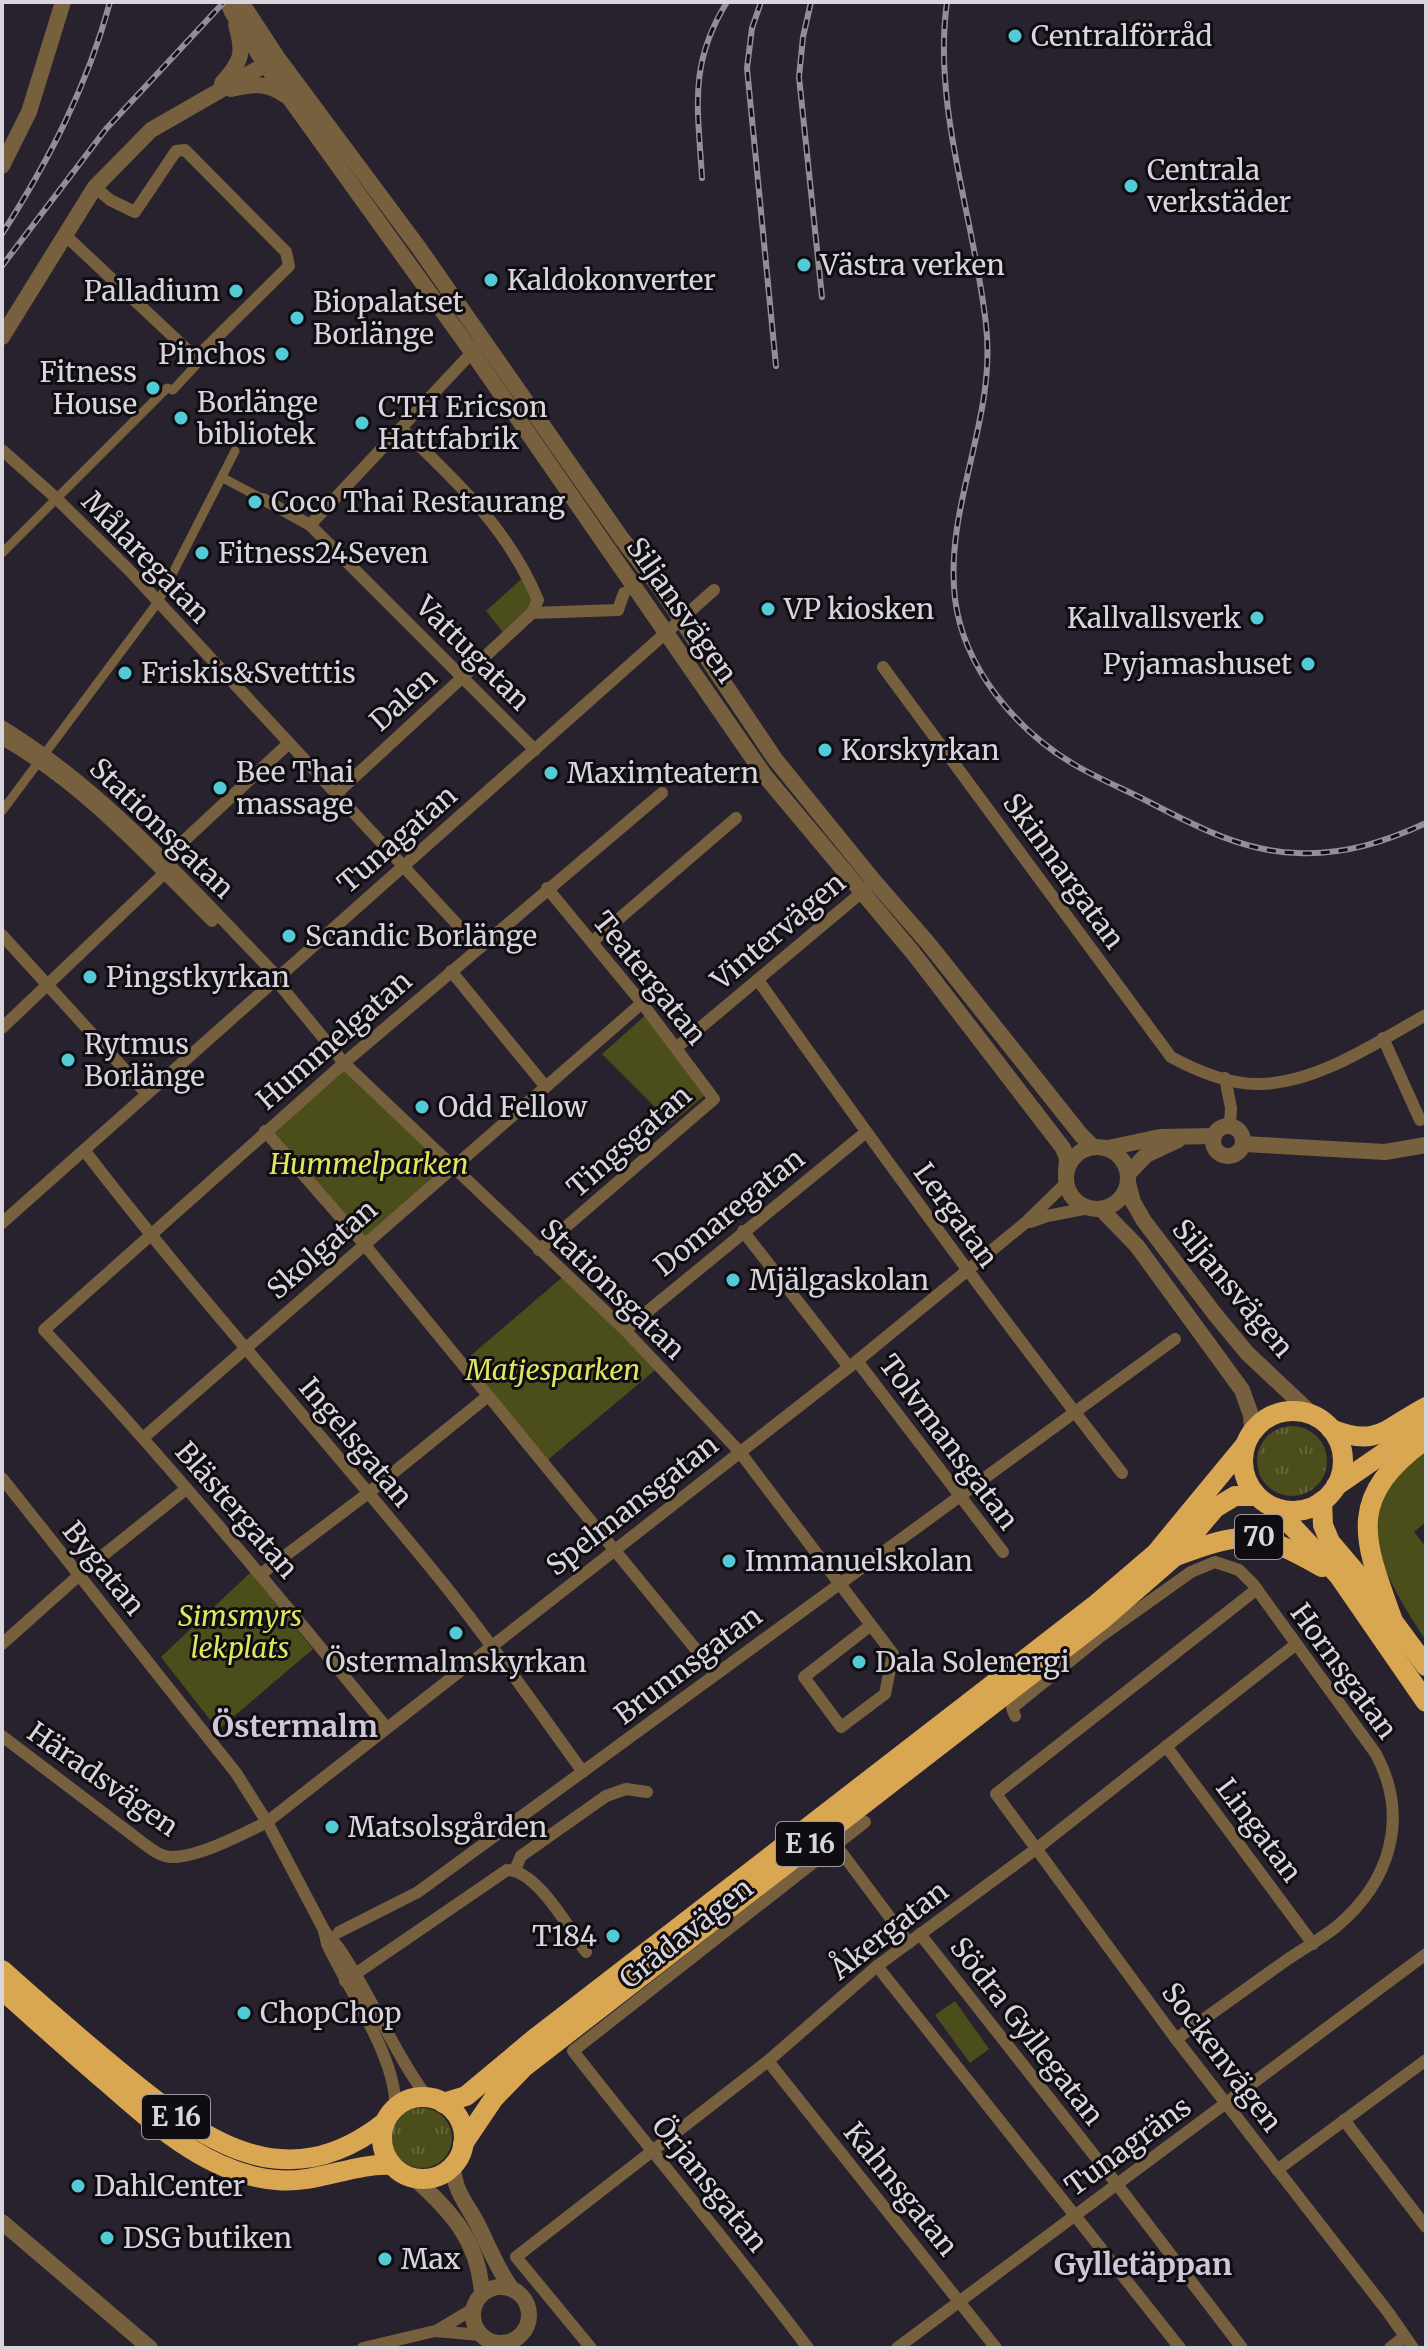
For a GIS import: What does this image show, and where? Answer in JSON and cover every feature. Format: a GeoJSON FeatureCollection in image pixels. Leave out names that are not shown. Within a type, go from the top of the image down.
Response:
{"type":"FeatureCollection","features":[{"type":"Feature","properties":{"kind":"highway"},"geometry":{"type":"LineString","coordinates":[[1426,1407],[1369,1438],[1350,1437],[1331,1429],[1313,1415],[1297,1411],[1280,1413],[1265,1420],[1249,1438],[1243,1460],[1245,1476],[1257,1496],[1275,1508],[1300,1510],[1329,1494],[1426,1424]]}},
{"type":"Feature","properties":{"kind":"highway"},"geometry":{"type":"LineString","coordinates":[[1329,1494],[1341,1472],[1342,1457],[1339,1442],[1331,1429]]}},
{"type":"Feature","properties":{"kind":"highway","name":"E 16"},"geometry":{"type":"LineString","coordinates":[[2,1970],[162,2107],[202,2134],[270,2159],[312,2159],[331,2154],[355,2143],[407,2101],[466,2096],[533,2040],[1094,1606],[1156,1553],[1249,1438]]}},
{"type":"Feature","properties":{"kind":"highway"},"geometry":{"type":"LineString","coordinates":[[1393,1621],[1371,1556],[1368,1516],[1378,1485],[1399,1461],[1426,1439]]}},
{"type":"Feature","properties":{"kind":"highway","name":"70"},"geometry":{"type":"LineString","coordinates":[[1329,1494],[1323,1525],[1330,1542],[1426,1666]]}},
{"type":"Feature","properties":{"kind":"highway","name":"E 16"},"geometry":{"type":"LineString","coordinates":[[453,2166],[463,2144],[494,2098],[524,2067],[1104,1618],[1173,1558],[1223,1502],[1235,1496],[1257,1496]]}},
{"type":"Feature","properties":{"kind":"highway","name":"70"},"geometry":{"type":"LineString","coordinates":[[1275,1508],[1339,1576],[1426,1702]]}},
{"type":"Feature","properties":{"kind":"highway","name":"70"},"geometry":{"type":"LineString","coordinates":[[1173,1558],[1221,1541],[1251,1536],[1280,1543],[1339,1576]]}},
{"type":"Feature","properties":{"kind":"highway","name":"E 16"},"geometry":{"type":"LineString","coordinates":[[2,1990],[148,2118],[180,2142],[220,2164],[256,2177],[297,2181],[342,2174],[372,2165],[391,2165]]}},
{"type":"Feature","properties":{"kind":"highway"},"geometry":{"type":"LineString","coordinates":[[435,2100],[454,2111],[461,2123],[463,2144]]}},
{"type":"Feature","properties":{"kind":"highway"},"geometry":{"type":"LineString","coordinates":[[390,2115],[382,2141],[391,2165],[402,2174],[415,2179],[436,2177],[453,2166]]}},
{"type":"Feature","properties":{"kind":"street"},"geometry":{"type":"LineString","coordinates":[[2,166],[29,112],[63,2]]}},
{"type":"Feature","properties":{"kind":"street"},"geometry":{"type":"LineString","coordinates":[[2,337],[95,187],[151,130],[271,60],[234,5]]}},
{"type":"Feature","properties":{"kind":"street"},"geometry":{"type":"LineString","coordinates":[[213,93],[240,58],[234,5]]}},
{"type":"Feature","properties":{"kind":"street","name":"Siljansvägen"},"geometry":{"type":"LineString","coordinates":[[271,60],[292,101],[681,618],[775,759],[1063,1148],[1067,1158],[1066,1178]]}},
{"type":"Feature","properties":{"kind":"street","name":"Siljansvägen"},"geometry":{"type":"LineString","coordinates":[[271,60],[478,346],[665,631],[765,776],[868,886],[928,943],[1081,1135],[1100,1148]]}},
{"type":"Feature","properties":{"kind":"street"},"geometry":{"type":"LineString","coordinates":[[213,93],[252,84],[264,85],[275,88],[292,101]]}},
{"type":"Feature","properties":{"kind":"street"},"geometry":{"type":"LineString","coordinates":[[95,187],[110,200],[135,212],[176,151],[185,150],[286,252],[289,266],[196,358]]}},
{"type":"Feature","properties":{"kind":"street"},"geometry":{"type":"LineString","coordinates":[[2,553],[167,388],[173,390],[198,363],[65,235]]}},
{"type":"Feature","properties":{"kind":"street"},"geometry":{"type":"LineString","coordinates":[[310,525],[478,346]]}},
{"type":"Feature","properties":{"kind":"street"},"geometry":{"type":"LineString","coordinates":[[401,428],[470,494],[504,535],[538,600],[532,613],[618,610],[624,593]]}},
{"type":"Feature","properties":{"kind":"street","name":"Målaregatan"},"geometry":{"type":"LineString","coordinates":[[2,450],[56,498],[158,602],[479,948]]}},
{"type":"Feature","properties":{"kind":"street"},"geometry":{"type":"LineString","coordinates":[[2,811],[158,602],[235,451]]}},
{"type":"Feature","properties":{"kind":"street","name":"Vattugatan"},"geometry":{"type":"LineString","coordinates":[[223,478],[310,525],[535,750]]}},
{"type":"Feature","properties":{"kind":"street","name":"Tunagatan"},"geometry":{"type":"LineString","coordinates":[[2,1223],[714,590]]}},
{"type":"Feature","properties":{"kind":"street","name":"Dalen"},"geometry":{"type":"LineString","coordinates":[[336,794],[532,613]]}},
{"type":"Feature","properties":{"kind":"street","name":"Skinnargatan"},"geometry":{"type":"LineString","coordinates":[[883,667],[1171,1057],[1199,1072],[1225,1078],[1258,1084],[1287,1080],[1327,1067],[1426,1015]]}},
{"type":"Feature","properties":{"kind":"street","name":"Stationsgatan"},"geometry":{"type":"LineString","coordinates":[[2,726],[84,784],[267,977],[275,979],[344,1063],[625,1330],[739,1451],[839,1583],[871,1625],[893,1654],[885,1694],[841,1727],[804,1677],[871,1625]]}},
{"type":"Feature","properties":{"kind":"street","name":"Stationsgatan"},"geometry":{"type":"LineString","coordinates":[[2,739],[42,757]]}},
{"type":"Feature","properties":{"kind":"street"},"geometry":{"type":"LineString","coordinates":[[2,1028],[288,744]]}},
{"type":"Feature","properties":{"kind":"street","name":"Hummelgatan"},"geometry":{"type":"LineString","coordinates":[[44,1330],[265,1131],[662,793]]}},
{"type":"Feature","properties":{"kind":"street"},"geometry":{"type":"LineString","coordinates":[[592,942],[736,818]]}},
{"type":"Feature","properties":{"kind":"street","name":"Vintervägen"},"geometry":{"type":"LineString","coordinates":[[676,1048],[868,886]]}},
{"type":"Feature","properties":{"kind":"street","name":"Teatergatan"},"geometry":{"type":"LineString","coordinates":[[547,888],[642,1003],[714,1099]]}},
{"type":"Feature","properties":{"kind":"street"},"geometry":{"type":"LineString","coordinates":[[2,935],[146,1093]]}},
{"type":"Feature","properties":{"kind":"street"},"geometry":{"type":"LineString","coordinates":[[451,971],[545,1086]]}},
{"type":"Feature","properties":{"kind":"street","name":"Lergatan"},"geometry":{"type":"LineString","coordinates":[[758,980],[966,1270],[1122,1473]]}},
{"type":"Feature","properties":{"kind":"street","name":"Skolgatan"},"geometry":{"type":"LineString","coordinates":[[143,1438],[642,1003]]}},
{"type":"Feature","properties":{"kind":"street"},"geometry":{"type":"LineString","coordinates":[[1383,1038],[1420,1120]]}},
{"type":"Feature","properties":{"kind":"street"},"geometry":{"type":"LineString","coordinates":[[1225,1078],[1231,1108],[1230,1125]]}},
{"type":"Feature","properties":{"kind":"street","name":"Tingsgatan"},"geometry":{"type":"LineString","coordinates":[[539,1250],[714,1099]]}},
{"type":"Feature","properties":{"kind":"street"},"geometry":{"type":"LineString","coordinates":[[1230,1125],[1242,1134],[1244,1144],[1239,1152],[1227,1156],[1214,1147],[1214,1136],[1220,1128],[1230,1125]]}},
{"type":"Feature","properties":{"kind":"street"},"geometry":{"type":"LineString","coordinates":[[265,1131],[364,1244],[716,1674]]}},
{"type":"Feature","properties":{"kind":"street","name":"Domaregatan"},"geometry":{"type":"LineString","coordinates":[[625,1330],[865,1133]]}},
{"type":"Feature","properties":{"kind":"street"},"geometry":{"type":"LineString","coordinates":[[1187,1138],[1146,1155],[1135,1164],[1119,1200],[1095,1208],[1074,1199],[1066,1178],[1075,1155],[1160,1137],[1214,1136]]}},
{"type":"Feature","properties":{"kind":"street"},"geometry":{"type":"LineString","coordinates":[[1244,1144],[1385,1152],[1426,1145]]}},
{"type":"Feature","properties":{"kind":"street"},"geometry":{"type":"LineString","coordinates":[[1100,1148],[1122,1158],[1128,1178]]}},
{"type":"Feature","properties":{"kind":"street","name":"Ingelsgatan"},"geometry":{"type":"LineString","coordinates":[[84,1150],[150,1235],[247,1347],[492,1646],[583,1772]]}},
{"type":"Feature","properties":{"kind":"street","name":"Spelmansgatan"},"geometry":{"type":"LineString","coordinates":[[267,1822],[853,1364],[1025,1223],[1066,1178]]}},
{"type":"Feature","properties":{"kind":"street","name":"Siljansvägen"},"geometry":{"type":"LineString","coordinates":[[1128,1178],[1133,1202],[1144,1221],[1214,1313],[1247,1353],[1313,1415]]}},
{"type":"Feature","properties":{"kind":"street","name":"Siljansvägen"},"geometry":{"type":"LineString","coordinates":[[1095,1208],[1137,1246],[1237,1382],[1248,1403],[1249,1438]]}},
{"type":"Feature","properties":{"kind":"street","name":"Spelmansgatan"},"geometry":{"type":"LineString","coordinates":[[1025,1223],[1095,1208]]}},
{"type":"Feature","properties":{"kind":"street","name":"Tolvmansgatan"},"geometry":{"type":"LineString","coordinates":[[743,1231],[960,1493],[1003,1552]]}},
{"type":"Feature","properties":{"kind":"street","name":"Blästergatan"},"geometry":{"type":"LineString","coordinates":[[44,1330],[261,1574],[386,1727]]}},
{"type":"Feature","properties":{"kind":"street","name":"Brunnsgatan"},"geometry":{"type":"LineString","coordinates":[[339,1932],[418,1892],[960,1493],[1075,1414],[1175,1339]]}},
{"type":"Feature","properties":{"kind":"street"},"geometry":{"type":"LineString","coordinates":[[261,1574],[367,1494],[488,1396]]}},
{"type":"Feature","properties":{"kind":"street","name":"Bygatan"},"geometry":{"type":"LineString","coordinates":[[2,1478],[236,1773],[267,1822],[324,1930],[327,1944],[409,2072],[435,2100]]}},
{"type":"Feature","properties":{"kind":"street"},"geometry":{"type":"LineString","coordinates":[[2,1644],[186,1489]]}},
{"type":"Feature","properties":{"kind":"street","name":"Hornsgatan"},"geometry":{"type":"LineString","coordinates":[[1015,1716],[1012,1708],[1101,1636],[1191,1572],[1215,1562],[1239,1570],[1257,1589],[1385,1770],[1391,1793],[1393,1824],[1386,1860],[1369,1894],[1338,1925],[1313,1944],[1176,2039]]}},
{"type":"Feature","properties":{"kind":"street","name":"Sockenvägen"},"geometry":{"type":"LineString","coordinates":[[1257,1589],[996,1794],[1176,2039],[1413,2348]]}},
{"type":"Feature","properties":{"kind":"street","name":"Åkergatan"},"geometry":{"type":"LineString","coordinates":[[591,2348],[516,2257],[768,2061],[877,1966],[1036,1849],[1295,1645]]}},
{"type":"Feature","properties":{"kind":"street","name":"Häradsvägen"},"geometry":{"type":"LineString","coordinates":[[2,1736],[164,1856],[173,1857],[204,1849],[267,1822]]}},
{"type":"Feature","properties":{"kind":"street","name":"Lingatan"},"geometry":{"type":"LineString","coordinates":[[1166,1746],[1313,1944]]}},
{"type":"Feature","properties":{"kind":"street"},"geometry":{"type":"LineString","coordinates":[[515,1870],[521,1856],[606,1796],[626,1789],[647,1792]]}},
{"type":"Feature","properties":{"kind":"street","name":"Grådavägen"},"geometry":{"type":"LineString","coordinates":[[573,2051],[865,1822]]}},
{"type":"Feature","properties":{"kind":"street","name":"Södra Gyllegatan"},"geometry":{"type":"LineString","coordinates":[[836,1845],[909,1943]]}},
{"type":"Feature","properties":{"kind":"street"},"geometry":{"type":"LineString","coordinates":[[350,1978],[499,1874],[515,1870],[532,1879],[586,1952]]}},
{"type":"Feature","properties":{"kind":"street","name":"Södra Gyllegatan"},"geometry":{"type":"LineString","coordinates":[[920,1934],[1242,2348]]}},
{"type":"Feature","properties":{"kind":"street","name":"Tunagräns"},"geometry":{"type":"LineString","coordinates":[[897,2348],[1426,1954]]}},
{"type":"Feature","properties":{"kind":"street"},"geometry":{"type":"LineString","coordinates":[[877,1966],[1180,2348]]}},
{"type":"Feature","properties":{"kind":"street","name":"Bygatan"},"geometry":{"type":"LineString","coordinates":[[350,1978],[393,2079],[390,2115]]}},
{"type":"Feature","properties":{"kind":"street","name":"Örjansgatan"},"geometry":{"type":"LineString","coordinates":[[573,2051],[808,2348]]}},
{"type":"Feature","properties":{"kind":"street"},"geometry":{"type":"LineString","coordinates":[[1277,2170],[1426,2060]]}},
{"type":"Feature","properties":{"kind":"street","name":"Kahnsgatan"},"geometry":{"type":"LineString","coordinates":[[768,2061],[996,2348]]}},
{"type":"Feature","properties":{"kind":"street"},"geometry":{"type":"LineString","coordinates":[[1344,2120],[1426,2227]]}},
{"type":"Feature","properties":{"kind":"street"},"geometry":{"type":"LineString","coordinates":[[415,2179],[442,2203],[466,2237],[477,2264],[478,2302],[474,2323],[481,2335],[502,2346],[522,2342],[529,2323],[529,2309],[523,2296],[511,2288],[499,2272],[478,2225],[459,2196],[453,2166]]}},
{"type":"Feature","properties":{"kind":"street"},"geometry":{"type":"LineString","coordinates":[[2,2222],[150,2348]]}},
{"type":"Feature","properties":{"kind":"street"},"geometry":{"type":"LineString","coordinates":[[435,2331],[495,2287],[511,2288]]}},
{"type":"Feature","properties":{"kind":"street"},"geometry":{"type":"LineString","coordinates":[[363,2348],[435,2331],[481,2335]]}},
{"type":"Feature","properties":{"kind":"street"},"geometry":{"type":"LineString","coordinates":[[1390,2348],[1404,2337]]}},
{"type":"Feature","properties":{"kind":"green space"},"geometry":{"type":"Polygon","coordinates":[[[526,575],[538,600],[506,636],[486,611],[526,575]]]}},
{"type":"Feature","properties":{"kind":"green space"},"geometry":{"type":"Polygon","coordinates":[[[647,1014],[709,1092],[671,1123],[602,1054],[647,1014]]]}},
{"type":"Feature","properties":{"kind":"green space","name":"Hummelparken"},"geometry":{"type":"Polygon","coordinates":[[[344,1063],[453,1166],[364,1244],[265,1131],[344,1063]]]}},
{"type":"Feature","properties":{"kind":"green space","name":"Matjesparken"},"geometry":{"type":"Polygon","coordinates":[[[565,1275],[660,1366],[544,1463],[462,1363],[565,1275]]]}},
{"type":"Feature","properties":{"kind":"green space"},"geometry":{"type":"Polygon","coordinates":[[[1299,1426],[1321,1441],[1327,1461],[1325,1475],[1317,1486],[1306,1494],[1285,1496],[1267,1486],[1259,1475],[1257,1454],[1267,1436],[1278,1428],[1299,1426]]]}},
{"type":"Feature","properties":{"kind":"green space"},"geometry":{"type":"Polygon","coordinates":[[[1426,1448],[1426,1522],[1414,1532],[1426,1547],[1426,1641],[1386,1570],[1375,1530],[1376,1511],[1382,1493],[1396,1475],[1426,1448]]]}},
{"type":"Feature","properties":{"kind":"green space","name":"Simsmyrs lekplats"},"geometry":{"type":"Polygon","coordinates":[[[251,1572],[313,1649],[218,1730],[161,1657],[251,1572]]]}},
{"type":"Feature","properties":{"kind":"green space"},"geometry":{"type":"Polygon","coordinates":[[[955,2001],[989,2049],[970,2063],[935,2015],[955,2001]]]}},
{"type":"Feature","properties":{"kind":"green space"},"geometry":{"type":"Polygon","coordinates":[[[422,2108],[443,2117],[452,2138],[443,2159],[422,2168],[401,2159],[392,2138],[401,2117],[422,2108]]]}},
{"type":"Feature","properties":{"kind":"railway"},"geometry":{"type":"LineString","coordinates":[[2,234],[65,122],[90,64],[110,2]]}},
{"type":"Feature","properties":{"kind":"railway"},"geometry":{"type":"LineString","coordinates":[[2,266],[106,129],[224,2]]}},
{"type":"Feature","properties":{"kind":"railway"},"geometry":{"type":"LineString","coordinates":[[702,178],[698,87],[706,46],[727,2]]}},
{"type":"Feature","properties":{"kind":"railway"},"geometry":{"type":"LineString","coordinates":[[761,2],[752,28],[747,68],[776,366]]}},
{"type":"Feature","properties":{"kind":"railway"},"geometry":{"type":"LineString","coordinates":[[811,2],[799,77],[822,297]]}},
{"type":"Feature","properties":{"kind":"railway"},"geometry":{"type":"LineString","coordinates":[[947,2],[945,82],[986,325],[984,394],[963,496],[954,564],[955,599],[960,625],[981,673],[1013,716],[1053,751],[1093,775],[1222,837],[1278,852],[1332,852],[1380,841],[1426,823]]}},
{"type":"Feature","properties":{"kind":"place","name":"Centralförråd"},"geometry":{"type":"Point","coordinates":[1015,36]}},
{"type":"Feature","properties":{"kind":"place","name":"Centrala verkstäder"},"geometry":{"type":"Point","coordinates":[1131,186]}},
{"type":"Feature","properties":{"kind":"place","name":"Västra verken"},"geometry":{"type":"Point","coordinates":[804,265]}},
{"type":"Feature","properties":{"kind":"place","name":"Kaldokonverter"},"geometry":{"type":"Point","coordinates":[491,280]}},
{"type":"Feature","properties":{"kind":"place","name":"Palladium"},"geometry":{"type":"Point","coordinates":[236,291]}},
{"type":"Feature","properties":{"kind":"place","name":"Biopalatset Borlänge"},"geometry":{"type":"Point","coordinates":[297,318]}},
{"type":"Feature","properties":{"kind":"place","name":"Pinchos"},"geometry":{"type":"Point","coordinates":[282,354]}},
{"type":"Feature","properties":{"kind":"place","name":"Fitness House"},"geometry":{"type":"Point","coordinates":[153,388]}},
{"type":"Feature","properties":{"kind":"place","name":"Borlänge bibliotek"},"geometry":{"type":"Point","coordinates":[181,418]}},
{"type":"Feature","properties":{"kind":"place","name":"CTH Ericson Hattfabrik"},"geometry":{"type":"Point","coordinates":[362,423]}},
{"type":"Feature","properties":{"kind":"place","name":"Coco Thai Restaurang"},"geometry":{"type":"Point","coordinates":[255,502]}},
{"type":"Feature","properties":{"kind":"place","name":"Fitness24Seven"},"geometry":{"type":"Point","coordinates":[202,553]}},
{"type":"Feature","properties":{"kind":"place","name":"VP kiosken"},"geometry":{"type":"Point","coordinates":[768,609]}},
{"type":"Feature","properties":{"kind":"place","name":"Kallvallsverk"},"geometry":{"type":"Point","coordinates":[1257,618]}},
{"type":"Feature","properties":{"kind":"place","name":"Pyjamashuset"},"geometry":{"type":"Point","coordinates":[1308,664]}},
{"type":"Feature","properties":{"kind":"place","name":"Friskis&Svetttis"},"geometry":{"type":"Point","coordinates":[125,673]}},
{"type":"Feature","properties":{"kind":"place","name":"Korskyrkan"},"geometry":{"type":"Point","coordinates":[825,750]}},
{"type":"Feature","properties":{"kind":"place","name":"Maximteatern"},"geometry":{"type":"Point","coordinates":[551,773]}},
{"type":"Feature","properties":{"kind":"place","name":"Bee Thai massage"},"geometry":{"type":"Point","coordinates":[220,788]}},
{"type":"Feature","properties":{"kind":"place","name":"Scandic Borlänge"},"geometry":{"type":"Point","coordinates":[289,936]}},
{"type":"Feature","properties":{"kind":"place","name":"Pingstkyrkan"},"geometry":{"type":"Point","coordinates":[90,977]}},
{"type":"Feature","properties":{"kind":"place","name":"Rytmus Borlänge"},"geometry":{"type":"Point","coordinates":[68,1060]}},
{"type":"Feature","properties":{"kind":"place","name":"Odd Fellow"},"geometry":{"type":"Point","coordinates":[422,1107]}},
{"type":"Feature","properties":{"kind":"place","name":"Mjälgaskolan"},"geometry":{"type":"Point","coordinates":[733,1280]}},
{"type":"Feature","properties":{"kind":"place","name":"Immanuelskolan"},"geometry":{"type":"Point","coordinates":[729,1561]}},
{"type":"Feature","properties":{"kind":"place","name":"Östermalmskyrkan"},"geometry":{"type":"Point","coordinates":[456,1633]}},
{"type":"Feature","properties":{"kind":"place","name":"Dala Solenergi"},"geometry":{"type":"Point","coordinates":[859,1662]}},
{"type":"Feature","properties":{"kind":"place","name":"Matsolsgården"},"geometry":{"type":"Point","coordinates":[332,1827]}},
{"type":"Feature","properties":{"kind":"place","name":"T184"},"geometry":{"type":"Point","coordinates":[613,1936]}},
{"type":"Feature","properties":{"kind":"place","name":"ChopChop"},"geometry":{"type":"Point","coordinates":[244,2013]}},
{"type":"Feature","properties":{"kind":"place","name":"DahlCenter"},"geometry":{"type":"Point","coordinates":[78,2186]}},
{"type":"Feature","properties":{"kind":"place","name":"DSG butiken"},"geometry":{"type":"Point","coordinates":[107,2238]}},
{"type":"Feature","properties":{"kind":"place","name":"Max"},"geometry":{"type":"Point","coordinates":[385,2259]}},
{"type":"Feature","properties":{"kind":"district","name":"Östermalm"},"geometry":{"type":"Point","coordinates":[295,1727]}},
{"type":"Feature","properties":{"kind":"district","name":"Gylletäppan"},"geometry":{"type":"Point","coordinates":[1143,2265]}}]}
